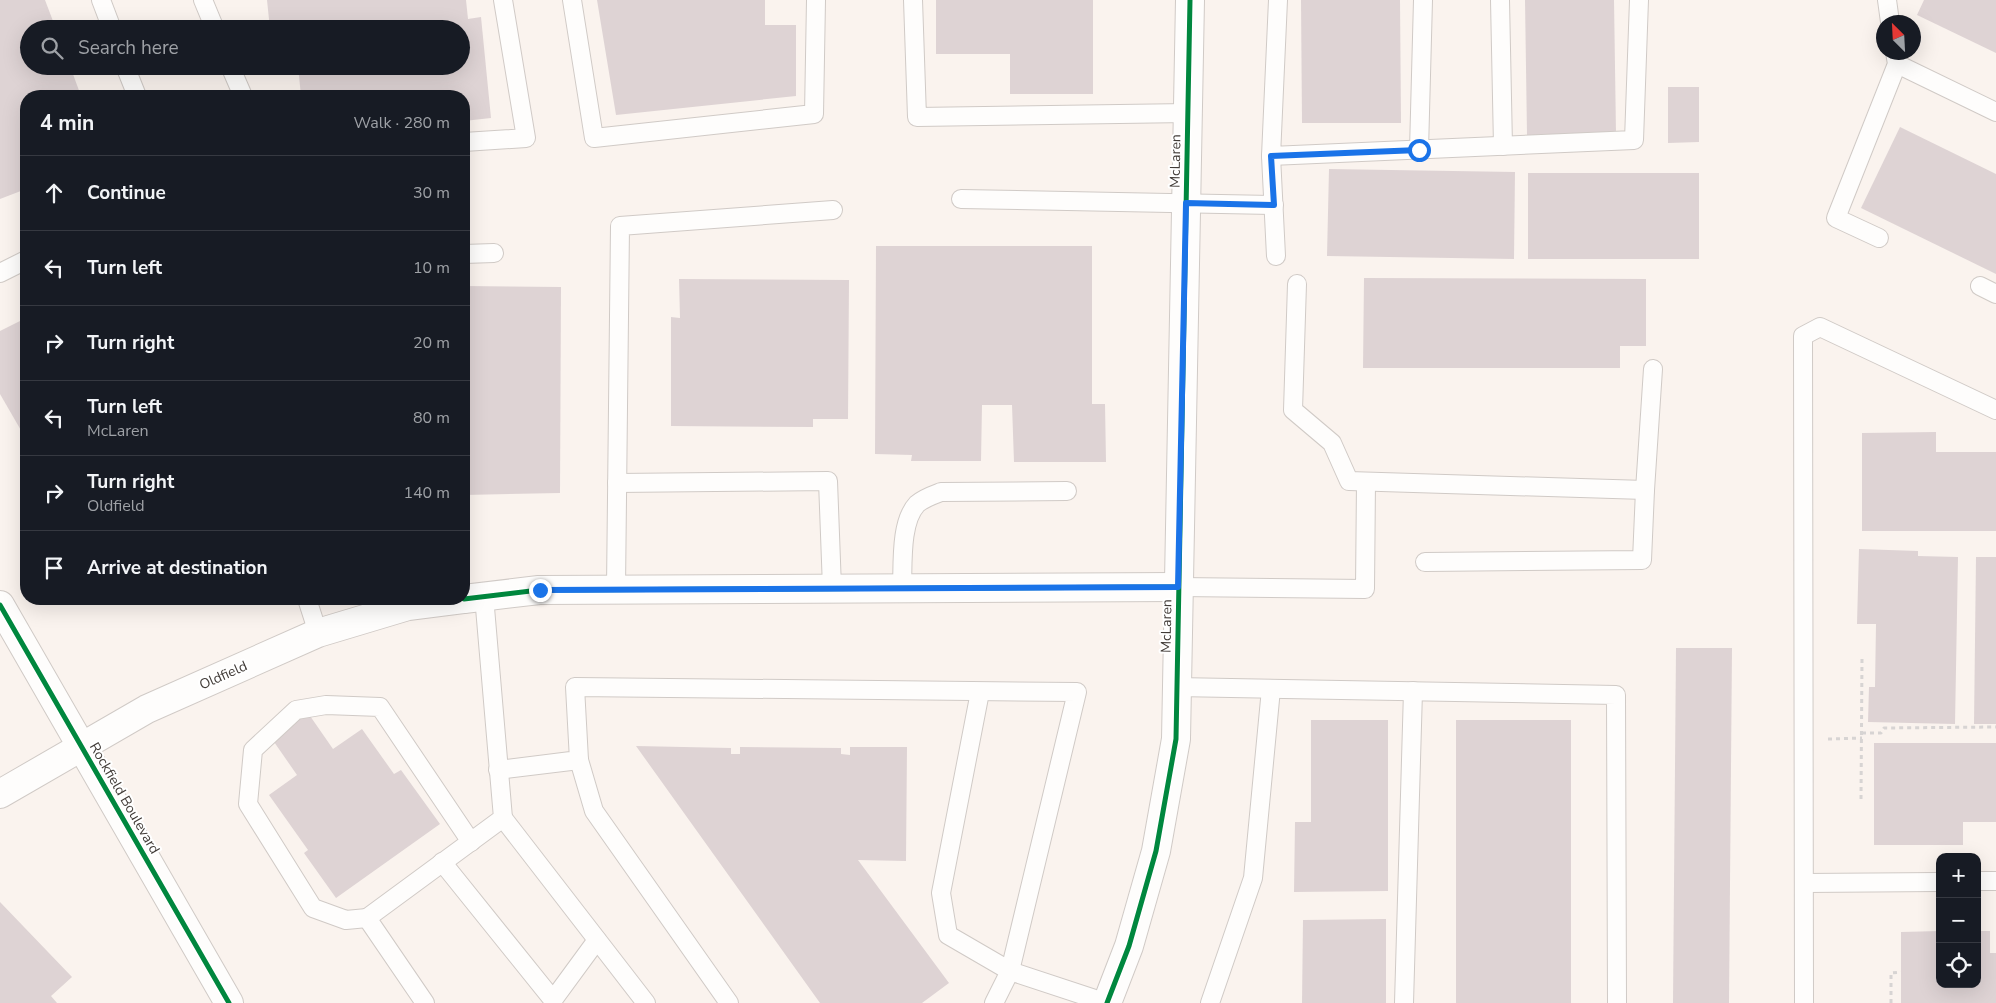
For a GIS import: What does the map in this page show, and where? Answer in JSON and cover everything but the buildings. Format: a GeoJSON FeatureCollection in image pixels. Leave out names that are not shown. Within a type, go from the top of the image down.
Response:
{"type":"FeatureCollection","features":[{"type":"Feature","properties":{"kind":"street","name":"McLaren"},"geometry":{"type":"LineString","coordinates":[[1107,1003],[1129,946],[1156,851],[1176,739],[1190,0]]}},
{"type":"Feature","properties":{"kind":"street","name":"Oldfield"},"geometry":{"type":"LineString","coordinates":[[470,598],[540,590],[616,588],[1178,587]]}},
{"type":"Feature","properties":{"kind":"street","name":"Rockfield Boulevard"},"geometry":{"type":"LineString","coordinates":[[0,605],[229,1003]]}},
{"type":"Feature","properties":{"kind":"street","name":"Oldfield"},"geometry":{"type":"LineString","coordinates":[[0,794],[147,709],[318,633],[398,605]]}},
{"type":"Feature","properties":{"kind":"lane"},"geometry":{"type":"LineString","coordinates":[[101,0],[109,20]]}},
{"type":"Feature","properties":{"kind":"lane"},"geometry":{"type":"LineString","coordinates":[[203,0],[211,20]]}},
{"type":"Feature","properties":{"kind":"lane"},"geometry":{"type":"LineString","coordinates":[[470,142],[526,138],[503,0]]}},
{"type":"Feature","properties":{"kind":"lane"},"geometry":{"type":"LineString","coordinates":[[572,0],[594,138],[814,114],[816,0]]}},
{"type":"Feature","properties":{"kind":"lane"},"geometry":{"type":"LineString","coordinates":[[913,0],[916,117],[1188,113]]}},
{"type":"Feature","properties":{"kind":"lane"},"geometry":{"type":"LineString","coordinates":[[1276,256],[1271,156],[1278,0]]}},
{"type":"Feature","properties":{"kind":"lane"},"geometry":{"type":"LineString","coordinates":[[1419,150],[1423,0]]}},
{"type":"Feature","properties":{"kind":"lane"},"geometry":{"type":"LineString","coordinates":[[1500,0],[1503,146]]}},
{"type":"Feature","properties":{"kind":"lane"},"geometry":{"type":"LineString","coordinates":[[1271,156],[1634,140],[1639,0]]}},
{"type":"Feature","properties":{"kind":"lane"},"geometry":{"type":"LineString","coordinates":[[1886,0],[1889,15]]}},
{"type":"Feature","properties":{"kind":"lane"},"geometry":{"type":"LineString","coordinates":[[1878,238],[1836,218],[1895,60]]}},
{"type":"Feature","properties":{"kind":"lane"},"geometry":{"type":"LineString","coordinates":[[1900,60],[1996,112]]}},
{"type":"Feature","properties":{"kind":"lane"},"geometry":{"type":"LineString","coordinates":[[129,75],[135,90]]}},
{"type":"Feature","properties":{"kind":"lane"},"geometry":{"type":"LineString","coordinates":[[234,75],[240,90]]}},
{"type":"Feature","properties":{"kind":"lane"},"geometry":{"type":"LineString","coordinates":[[961,199],[1274,205]]}},
{"type":"Feature","properties":{"kind":"lane"},"geometry":{"type":"LineString","coordinates":[[616,588],[620,226],[832,210]]}},
{"type":"Feature","properties":{"kind":"lane"},"geometry":{"type":"LineString","coordinates":[[470,254],[494,253]]}},
{"type":"Feature","properties":{"kind":"lane"},"geometry":{"type":"LineString","coordinates":[[0,273],[20,263]]}},
{"type":"Feature","properties":{"kind":"lane"},"geometry":{"type":"LineString","coordinates":[[1297,284],[1293,410],[1332,443],[1348,481],[1645,490]]}},
{"type":"Feature","properties":{"kind":"lane"},"geometry":{"type":"LineString","coordinates":[[1980,286],[1996,294]]}},
{"type":"Feature","properties":{"kind":"lane"},"geometry":{"type":"LineString","coordinates":[[1804,1003],[1803,336],[1820,327],[1996,410]]}},
{"type":"Feature","properties":{"kind":"lane"},"geometry":{"type":"LineString","coordinates":[[1426,562],[1642,560],[1652,369]]}},
{"type":"Feature","properties":{"kind":"lane"},"geometry":{"type":"LineString","coordinates":[[617,483],[828,480],[832,588]]}},
{"type":"Feature","properties":{"kind":"lane"},"geometry":{"type":"LineString","coordinates":[[1178,587],[1365,589],[1366,482]]}},
{"type":"Feature","properties":{"kind":"lane"},"geometry":{"type":"LineString","coordinates":[[902,588],[906,528],[916,505],[928,497],[941,492],[1067,492]]}},
{"type":"Feature","properties":{"kind":"lane"},"geometry":{"type":"LineString","coordinates":[[470,598],[498,770],[503,818],[646,1003]]}},
{"type":"Feature","properties":{"kind":"lane"},"geometry":{"type":"LineString","coordinates":[[309,605],[318,633]]}},
{"type":"Feature","properties":{"kind":"lane"},"geometry":{"type":"LineString","coordinates":[[729,1003],[594,811],[579,760],[575,687],[1077,692],[1010,971],[994,1003]]}},
{"type":"Feature","properties":{"kind":"lane"},"geometry":{"type":"LineString","coordinates":[[1176,687],[1616,695],[1617,1003]]}},
{"type":"Feature","properties":{"kind":"lane"},"geometry":{"type":"LineString","coordinates":[[1210,1003],[1254,878],[1271,689]]}},
{"type":"Feature","properties":{"kind":"lane"},"geometry":{"type":"LineString","coordinates":[[1404,1003],[1413,691]]}},
{"type":"Feature","properties":{"kind":"lane"},"geometry":{"type":"LineString","coordinates":[[980,692],[941,893],[948,935],[1010,971],[1107,1003]]}},
{"type":"Feature","properties":{"kind":"lane"},"geometry":{"type":"LineString","coordinates":[[471,842],[380,707],[326,705],[296,710],[253,750],[248,804],[313,908],[346,920],[367,918],[442,862],[471,842],[503,818]]}},
{"type":"Feature","properties":{"kind":"lane"},"geometry":{"type":"LineString","coordinates":[[498,770],[579,760]]}},
{"type":"Feature","properties":{"kind":"lane"},"geometry":{"type":"LineString","coordinates":[[442,862],[552,1002],[597,940]]}},
{"type":"Feature","properties":{"kind":"lane"},"geometry":{"type":"LineString","coordinates":[[1981,881],[1996,881]]}},
{"type":"Feature","properties":{"kind":"lane"},"geometry":{"type":"LineString","coordinates":[[1805,883],[1936,882]]}},
{"type":"Feature","properties":{"kind":"lane"},"geometry":{"type":"LineString","coordinates":[[367,918],[426,1003]]}},
{"type":"Feature","properties":{"kind":"path"},"geometry":{"type":"LineString","coordinates":[[1861,799],[1862,658]]}},
{"type":"Feature","properties":{"kind":"path"},"geometry":{"type":"LineString","coordinates":[[1862,733],[1880,733],[1884,728],[1996,727]]}},
{"type":"Feature","properties":{"kind":"path"},"geometry":{"type":"LineString","coordinates":[[1805,739],[1862,738]]}},
{"type":"Feature","properties":{"kind":"path"},"geometry":{"type":"LineString","coordinates":[[1891,1003],[1891,973],[1901,972]]}},
{"type":"Feature","properties":{"kind":"cycle path"},"geometry":{"type":"LineString","coordinates":[[1107,1003],[1129,946],[1156,851],[1176,739],[1190,0]]}},
{"type":"Feature","properties":{"kind":"cycle path"},"geometry":{"type":"LineString","coordinates":[[470,598],[539,590],[1178,587]]}},
{"type":"Feature","properties":{"kind":"cycle path"},"geometry":{"type":"LineString","coordinates":[[0,605],[229,1003]]}},
{"type":"Feature","properties":{"kind":"route"},"geometry":{"type":"LineString","coordinates":[[540,590],[616,588],[1178,587],[1186,203],[1274,205],[1271,156],[1419,150]]}}]}
